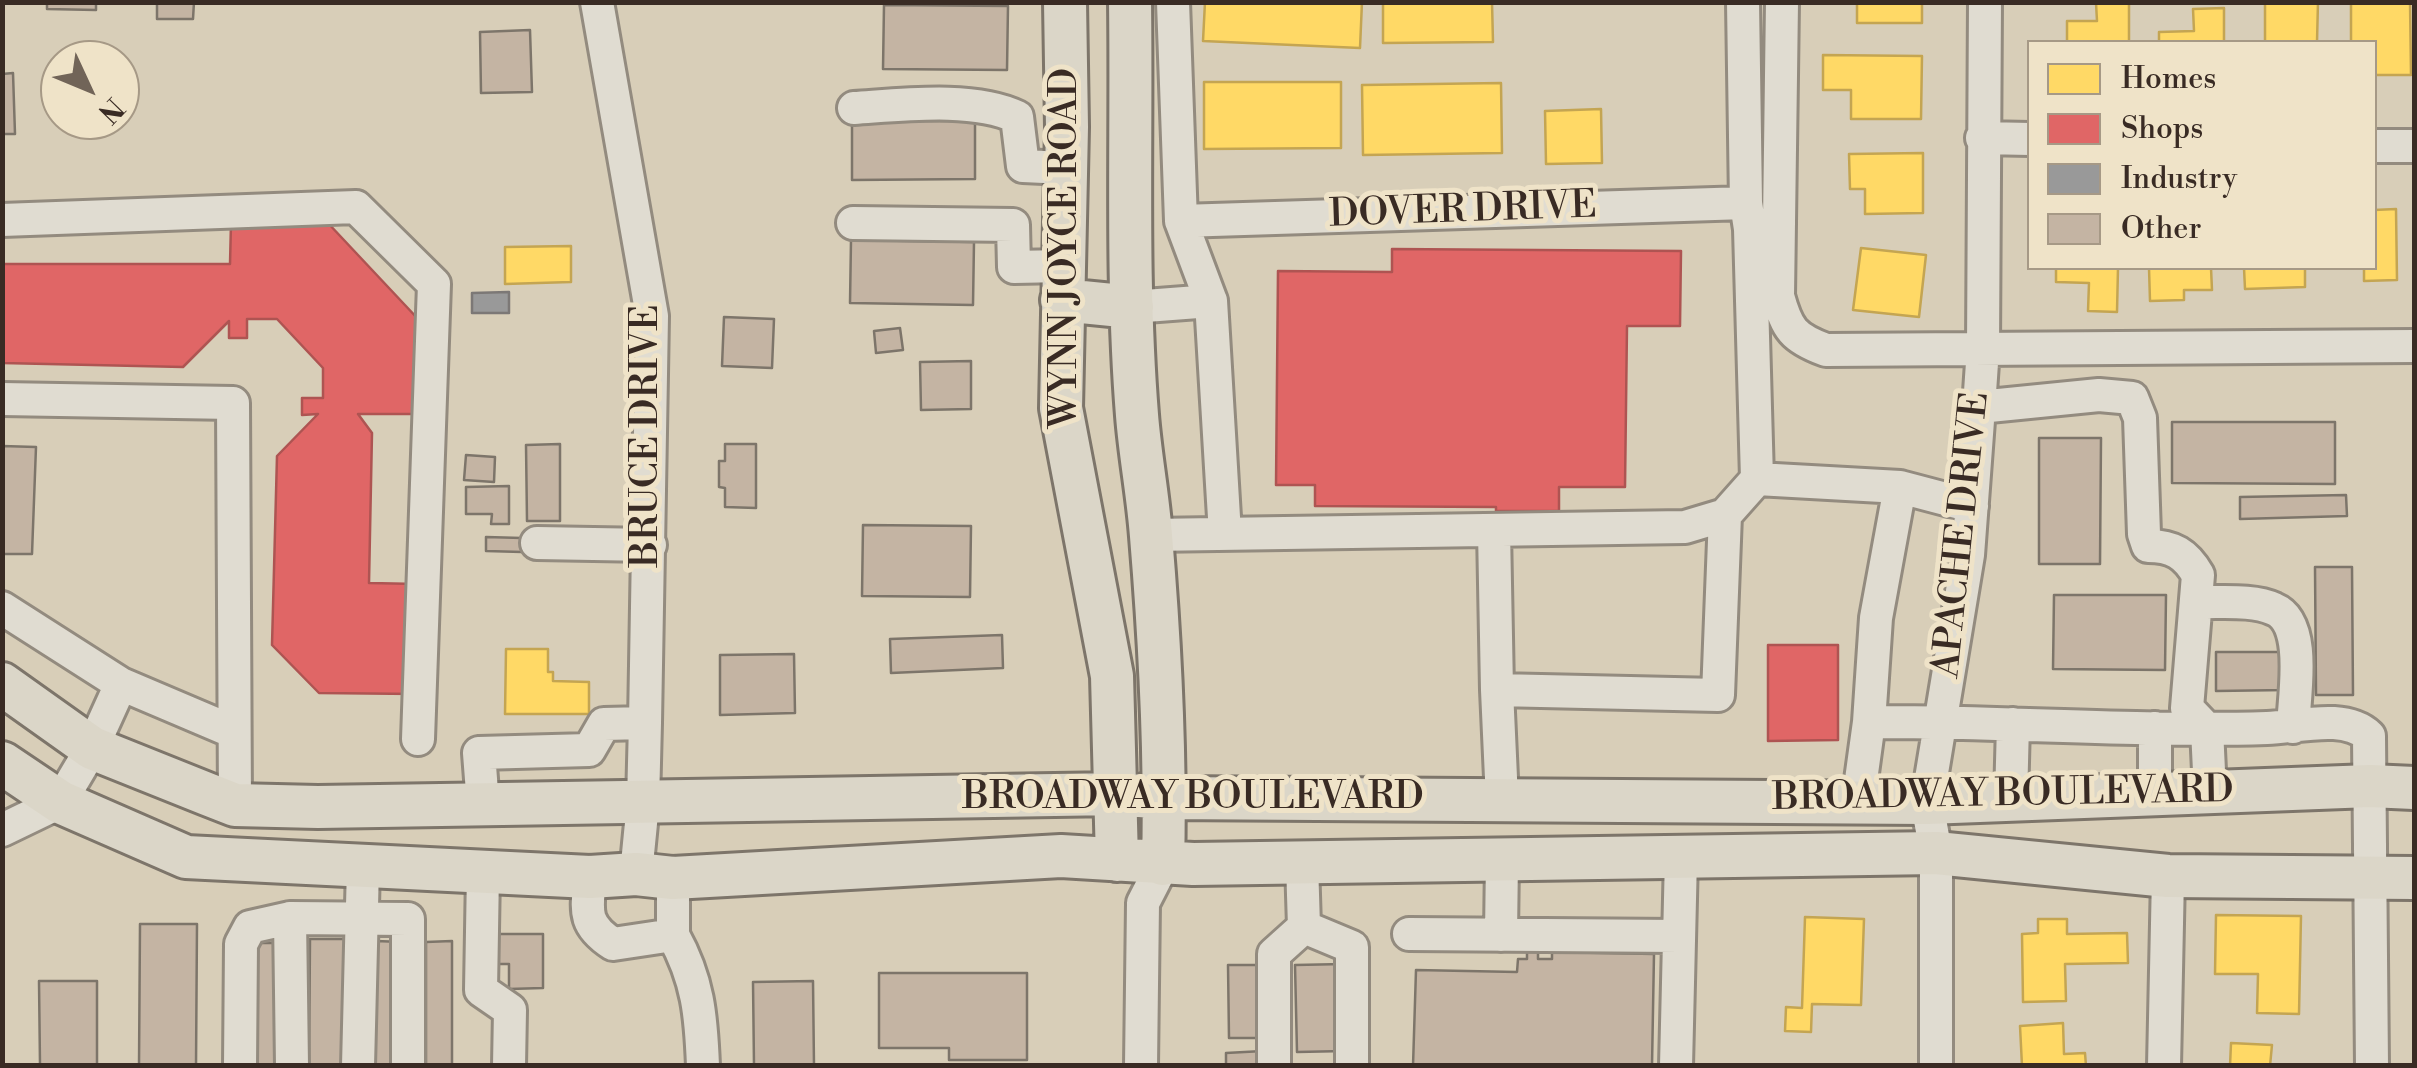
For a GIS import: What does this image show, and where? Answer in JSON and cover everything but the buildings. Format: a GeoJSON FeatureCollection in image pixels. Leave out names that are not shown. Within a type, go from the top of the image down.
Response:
{"type":"FeatureCollection","features":[{"type":"Feature","properties":{"kind":"main road","name":"WYNN JOYCE ROAD"},"geometry":{"type":"LineString","coordinates":[[1065,2],[1061,408],[1112,676],[1118,860]]}},
{"type":"Feature","properties":{"kind":"main road","name":"WYNN JOYCE ROAD"},"geometry":{"type":"LineString","coordinates":[[1130,2],[1132,308],[1137,414],[1151,534],[1165,798],[1163,864]]}},
{"type":"Feature","properties":{"kind":"main road"},"geometry":{"type":"LineString","coordinates":[[1062,283],[1132,308]]}},
{"type":"Feature","properties":{"kind":"main road","name":"BROADWAY BOULEVARD"},"geometry":{"type":"LineString","coordinates":[[2,684],[92,748],[234,804],[483,805],[1116,794],[1165,798],[1928,802],[2370,786],[2414,788]]}},
{"type":"Feature","properties":{"kind":"main road","name":"BROADWAY BOULEVARD"},"geometry":{"type":"LineString","coordinates":[[2,763],[60,802],[186,857],[484,872],[654,876],[1062,856],[1163,864],[1936,853],[2168,876],[2414,878]]}},
{"type":"Feature","properties":{"kind":"main road"},"geometry":{"type":"LineString","coordinates":[[1502,800],[1502,859]]}},
{"type":"Feature","properties":{"kind":"street","name":"BRUCE DRIVE"},"geometry":{"type":"LineString","coordinates":[[596,2],[652,316],[642,803],[654,876],[673,935]]}},
{"type":"Feature","properties":{"kind":"street"},"geometry":{"type":"LineString","coordinates":[[1173,2],[1181,221],[1211,301],[1224,534]]}},
{"type":"Feature","properties":{"kind":"street"},"geometry":{"type":"LineString","coordinates":[[1151,534],[1685,528],[1725,515],[1758,479],[1746,203],[1743,2]]}},
{"type":"Feature","properties":{"kind":"street"},"geometry":{"type":"LineString","coordinates":[[1782,2],[1778,296],[1785,322],[1801,341],[1826,350],[2414,346]]}},
{"type":"Feature","properties":{"kind":"street","name":"APACHE DRIVE"},"geometry":{"type":"LineString","coordinates":[[1936,1066],[1936,853],[1928,802],[1968,555],[1979,407],[1983,348],[1984,2]]}},
{"type":"Feature","properties":{"kind":"street"},"geometry":{"type":"LineString","coordinates":[[854,108],[916,104],[1000,108],[1017,118],[1023,166],[1066,168]]}},
{"type":"Feature","properties":{"kind":"street"},"geometry":{"type":"LineString","coordinates":[[1982,138],[2027,139]]}},
{"type":"Feature","properties":{"kind":"street"},"geometry":{"type":"LineString","coordinates":[[2377,146],[2414,146]]}},
{"type":"Feature","properties":{"kind":"street","name":"DOVER DRIVE"},"geometry":{"type":"LineString","coordinates":[[1181,221],[1746,203]]}},
{"type":"Feature","properties":{"kind":"street"},"geometry":{"type":"LineString","coordinates":[[2,220],[356,207],[434,284],[418,740]]}},
{"type":"Feature","properties":{"kind":"street"},"geometry":{"type":"LineString","coordinates":[[852,223],[1013,225],[1014,266],[1062,283]]}},
{"type":"Feature","properties":{"kind":"street"},"geometry":{"type":"LineString","coordinates":[[1132,308],[1211,301]]}},
{"type":"Feature","properties":{"kind":"street"},"geometry":{"type":"LineString","coordinates":[[1979,407],[2099,395],[2132,398],[2140,418],[2144,534],[2148,546],[2166,546],[2188,558],[2198,575],[2187,708],[2207,730],[2210,792]]}},
{"type":"Feature","properties":{"kind":"street"},"geometry":{"type":"LineString","coordinates":[[2,399],[233,403],[234,804]]}},
{"type":"Feature","properties":{"kind":"street"},"geometry":{"type":"LineString","coordinates":[[1758,479],[1900,487],[1972,506]]}},
{"type":"Feature","properties":{"kind":"street"},"geometry":{"type":"LineString","coordinates":[[1858,802],[1869,722],[1876,618],[1900,487]]}},
{"type":"Feature","properties":{"kind":"street"},"geometry":{"type":"LineString","coordinates":[[1497,690],[1718,695],[1725,515]]}},
{"type":"Feature","properties":{"kind":"street"},"geometry":{"type":"LineString","coordinates":[[1494,530],[1502,800]]}},
{"type":"Feature","properties":{"kind":"street"},"geometry":{"type":"LineString","coordinates":[[537,543],[650,545]]}},
{"type":"Feature","properties":{"kind":"street"},"geometry":{"type":"LineString","coordinates":[[2196,602],[2265,606],[2278,610],[2287,620],[2296,640],[2293,727]]}},
{"type":"Feature","properties":{"kind":"street"},"geometry":{"type":"LineString","coordinates":[[2,608],[121,684],[234,732]]}},
{"type":"Feature","properties":{"kind":"street"},"geometry":{"type":"LineString","coordinates":[[2,830],[60,802],[92,748],[121,684]]}},
{"type":"Feature","properties":{"kind":"street"},"geometry":{"type":"LineString","coordinates":[[1869,722],[2207,730],[2315,723],[2359,726],[2369,736],[2372,1066]]}},
{"type":"Feature","properties":{"kind":"street"},"geometry":{"type":"LineString","coordinates":[[483,805],[479,753],[589,750],[604,724],[645,723]]}},
{"type":"Feature","properties":{"kind":"street"},"geometry":{"type":"LineString","coordinates":[[2010,800],[2013,724]]}},
{"type":"Feature","properties":{"kind":"street"},"geometry":{"type":"LineString","coordinates":[[2155,728],[2155,794]]}},
{"type":"Feature","properties":{"kind":"street"},"geometry":{"type":"LineString","coordinates":[[566,804],[567,750]]}},
{"type":"Feature","properties":{"kind":"street"},"geometry":{"type":"LineString","coordinates":[[1676,1066],[1681,857]]}},
{"type":"Feature","properties":{"kind":"street"},"geometry":{"type":"LineString","coordinates":[[1501,935],[1502,859]]}},
{"type":"Feature","properties":{"kind":"street","name":"WYNN JOYCE ROAD"},"geometry":{"type":"LineString","coordinates":[[1118,860],[1143,903]]}},
{"type":"Feature","properties":{"kind":"street"},"geometry":{"type":"LineString","coordinates":[[1274,1066],[1274,954],[1304,927],[1302,862]]}},
{"type":"Feature","properties":{"kind":"street","name":"WYNN JOYCE ROAD"},"geometry":{"type":"LineString","coordinates":[[1141,1066],[1143,903],[1163,864]]}},
{"type":"Feature","properties":{"kind":"street"},"geometry":{"type":"LineString","coordinates":[[358,1066],[362,866]]}},
{"type":"Feature","properties":{"kind":"street"},"geometry":{"type":"LineString","coordinates":[[484,872],[480,990],[510,1010],[508,1066]]}},
{"type":"Feature","properties":{"kind":"street"},"geometry":{"type":"LineString","coordinates":[[2164,1066],[2168,876]]}},
{"type":"Feature","properties":{"kind":"street"},"geometry":{"type":"LineString","coordinates":[[590,877],[587,916],[596,933],[613,944],[673,935],[691,967],[701,1011],[703,1066]]}},
{"type":"Feature","properties":{"kind":"street"},"geometry":{"type":"LineString","coordinates":[[290,918],[292,1066]]}},
{"type":"Feature","properties":{"kind":"street"},"geometry":{"type":"LineString","coordinates":[[240,1066],[241,944],[250,927],[290,918],[408,920],[408,1066]]}},
{"type":"Feature","properties":{"kind":"street"},"geometry":{"type":"LineString","coordinates":[[1304,927],[1352,948],[1352,1066]]}},
{"type":"Feature","properties":{"kind":"street"},"geometry":{"type":"LineString","coordinates":[[1409,934],[1679,936]]}}]}
